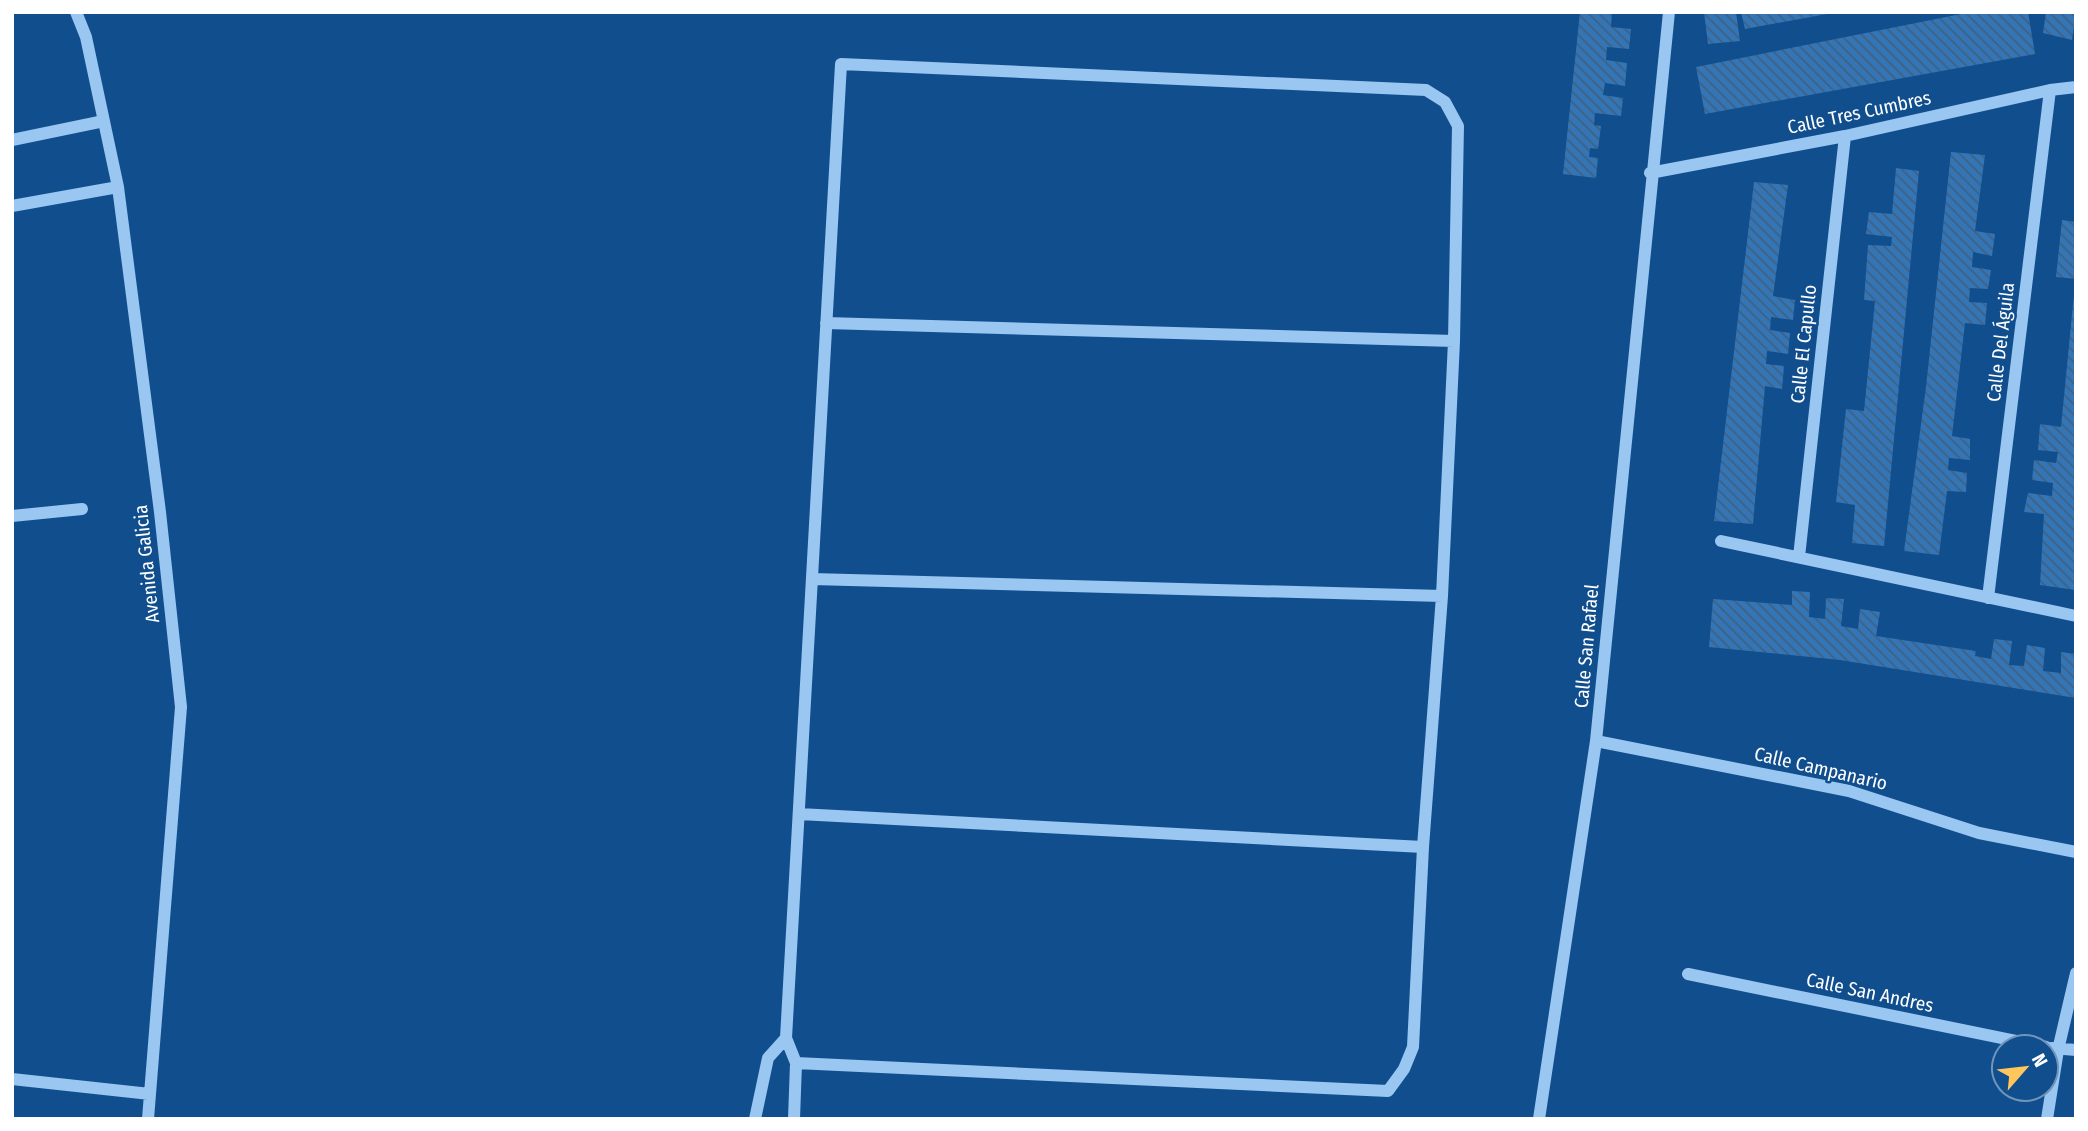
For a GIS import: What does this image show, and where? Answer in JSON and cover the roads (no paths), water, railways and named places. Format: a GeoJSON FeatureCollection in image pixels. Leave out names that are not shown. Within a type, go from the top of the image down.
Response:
{"type":"FeatureCollection","features":[{"type":"Feature","properties":{"kind":"street","name":"Avenida Galicia"},"geometry":{"type":"LineString","coordinates":[[76,12],[86,37],[118,187],[160,512],[181,707],[148,1119]]}},
{"type":"Feature","properties":{"kind":"street","name":"Calle San Rafael"},"geometry":{"type":"LineString","coordinates":[[1539,1119],[1596,741],[1650,173],[1669,12]]}},
{"type":"Feature","properties":{"kind":"street"},"geometry":{"type":"LineString","coordinates":[[794,1119],[796,1063],[786,1038],[841,64],[1426,90],[1445,102],[1458,126],[1454,341],[1442,596],[1423,848],[1413,1047],[1405,1069],[1388,1091],[796,1063]]}},
{"type":"Feature","properties":{"kind":"street","name":"Calle Tres Cumbres"},"geometry":{"type":"LineString","coordinates":[[1650,173],[1845,136],[2050,90],[2076,87]]}},
{"type":"Feature","properties":{"kind":"street","name":"Calle Del Águila"},"geometry":{"type":"LineString","coordinates":[[1988,598],[2050,90]]}},
{"type":"Feature","properties":{"kind":"street"},"geometry":{"type":"LineString","coordinates":[[12,140],[104,121]]}},
{"type":"Feature","properties":{"kind":"street","name":"Calle El Capullo"},"geometry":{"type":"LineString","coordinates":[[1800,557],[1845,136]]}},
{"type":"Feature","properties":{"kind":"street"},"geometry":{"type":"LineString","coordinates":[[12,206],[118,187]]}},
{"type":"Feature","properties":{"kind":"street"},"geometry":{"type":"LineString","coordinates":[[826,323],[1454,341]]}},
{"type":"Feature","properties":{"kind":"street"},"geometry":{"type":"LineString","coordinates":[[12,516],[82,509]]}},
{"type":"Feature","properties":{"kind":"street"},"geometry":{"type":"LineString","coordinates":[[1721,541],[2076,616]]}},
{"type":"Feature","properties":{"kind":"street"},"geometry":{"type":"LineString","coordinates":[[812,579],[1442,596]]}},
{"type":"Feature","properties":{"kind":"street","name":"Calle Campanario"},"geometry":{"type":"LineString","coordinates":[[1596,741],[1849,791],[1979,833],[2076,852]]}},
{"type":"Feature","properties":{"kind":"street"},"geometry":{"type":"LineString","coordinates":[[799,814],[1423,848]]}},
{"type":"Feature","properties":{"kind":"street"},"geometry":{"type":"LineString","coordinates":[[2055,1033],[2076,973]]}},
{"type":"Feature","properties":{"kind":"street","name":"Calle San Andres"},"geometry":{"type":"LineString","coordinates":[[1688,974],[1990,1036]]}},
{"type":"Feature","properties":{"kind":"street"},"geometry":{"type":"LineString","coordinates":[[755,1119],[768,1058],[786,1038]]}},
{"type":"Feature","properties":{"kind":"street"},"geometry":{"type":"LineString","coordinates":[[12,1079],[150,1094]]}}]}
